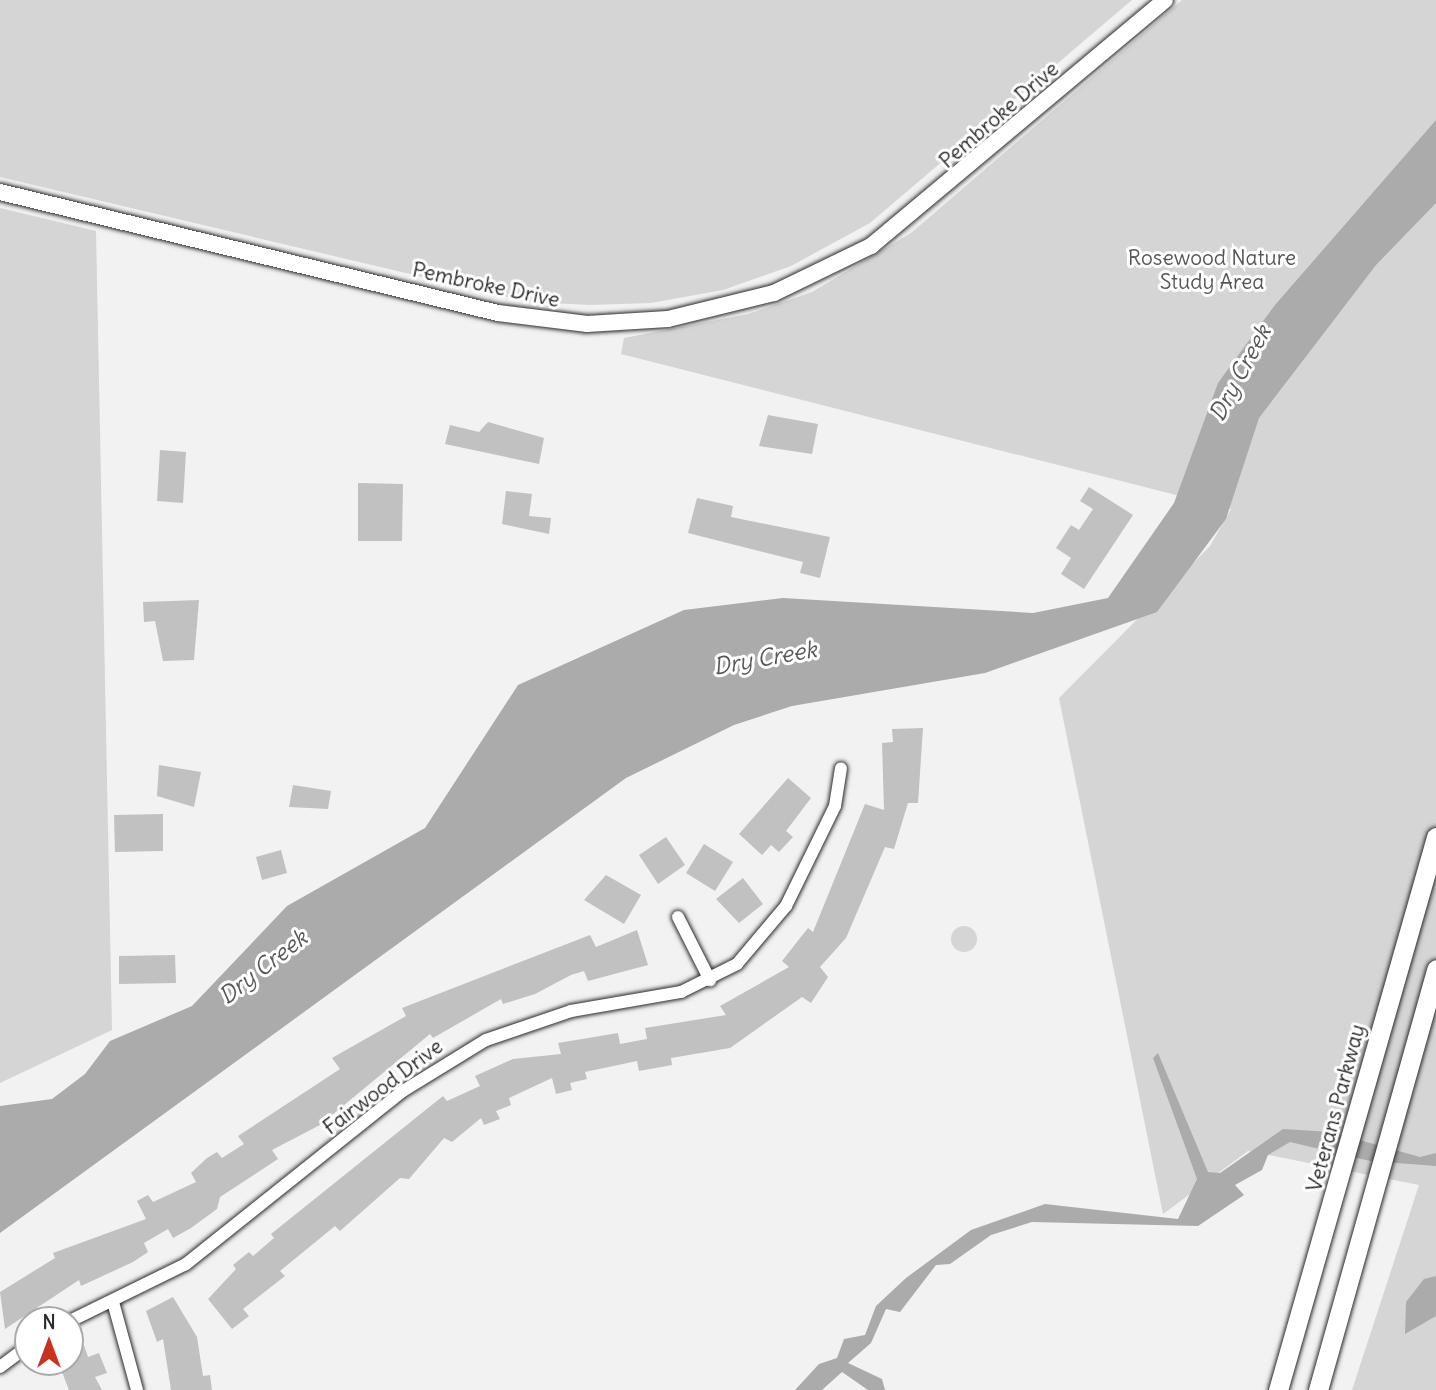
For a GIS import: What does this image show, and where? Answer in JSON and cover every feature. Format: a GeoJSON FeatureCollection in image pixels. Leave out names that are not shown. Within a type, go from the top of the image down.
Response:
{"type":"FeatureCollection","features":[{"type":"Feature","properties":{"kind":"main road","name":"Veterans Parkway"},"geometry":{"type":"LineString","coordinates":[[1278,1390],[1342,1178],[1436,837]]}},
{"type":"Feature","properties":{"kind":"main road"},"geometry":{"type":"LineString","coordinates":[[1318,1390],[1436,969]]}},
{"type":"Feature","properties":{"kind":"street","name":"Pembroke Drive"},"geometry":{"type":"LineString","coordinates":[[0,192],[498,313],[587,324],[703,313],[805,281],[904,224],[1165,0]]}},
{"type":"Feature","properties":{"kind":"street","name":"Fairwood Drive"},"geometry":{"type":"LineString","coordinates":[[84,1315],[186,1264],[454,1056],[532,1022],[651,1001],[710,980],[773,929],[826,830],[841,768]]}},
{"type":"Feature","properties":{"kind":"street"},"geometry":{"type":"LineString","coordinates":[[678,917],[710,980]]}},
{"type":"Feature","properties":{"kind":"street"},"geometry":{"type":"LineString","coordinates":[[113,1302],[137,1390]]}},
{"type":"Feature","properties":{"kind":"green space"},"geometry":{"type":"Polygon","coordinates":[[[0,0],[1132,0],[870,223],[791,266],[723,290],[651,303],[590,305],[528,302],[0,177],[0,0]]]}},
{"type":"Feature","properties":{"kind":"green space","name":"Rosewood Nature Study Area"},"geometry":{"type":"Polygon","coordinates":[[[1182,0],[1436,0],[1436,1390],[1352,1390],[1419,1185],[1248,1151],[1163,1214],[1059,698],[1210,546],[1231,509],[621,354],[624,338],[748,314],[812,292],[911,233],[1182,0]]]}},
{"type":"Feature","properties":{"kind":"green space"},"geometry":{"type":"Polygon","coordinates":[[[0,208],[96,231],[112,1030],[0,1083],[0,208]]]}},
{"type":"Feature","properties":{"kind":"green space"},"geometry":{"type":"Polygon","coordinates":[[[964,926],[973,930],[977,939],[973,948],[964,952],[955,948],[951,939],[955,930],[964,926]]]}},
{"type":"Feature","properties":{"kind":"water","name":"Dry Creek"},"geometry":{"type":"Polygon","coordinates":[[[1436,120],[1436,203],[1376,265],[1259,418],[1226,519],[1157,612],[985,673],[792,706],[734,725],[626,778],[0,1233],[0,1106],[52,1099],[85,1074],[110,1041],[192,1006],[287,906],[425,828],[518,685],[684,610],[783,598],[1033,613],[1108,598],[1174,503],[1218,383],[1275,305],[1436,120]]]}},
{"type":"Feature","properties":{"kind":"water"},"geometry":{"type":"Polygon","coordinates":[[[1158,1053],[1208,1172],[1220,1173],[1283,1129],[1331,1132],[1420,1157],[1436,1153],[1436,1166],[1370,1161],[1290,1142],[1268,1155],[1262,1170],[1235,1185],[1244,1195],[1198,1226],[1032,1222],[991,1235],[950,1264],[936,1265],[900,1312],[886,1309],[871,1343],[848,1363],[882,1379],[885,1390],[868,1390],[842,1372],[822,1390],[795,1390],[819,1364],[837,1358],[844,1339],[865,1335],[876,1306],[906,1278],[971,1230],[1045,1204],[1178,1219],[1197,1179],[1153,1058],[1158,1053]]]}},
{"type":"Feature","properties":{"kind":"water"},"geometry":{"type":"Polygon","coordinates":[[[1436,1276],[1436,1316],[1405,1334],[1406,1302],[1424,1279],[1436,1276]]]}},
{"type":"Feature","properties":{"kind":"building"},"geometry":{"type":"Polygon","coordinates":[[[768,415],[818,424],[812,454],[759,446],[768,415]]]}},
{"type":"Feature","properties":{"kind":"building"},"geometry":{"type":"Polygon","coordinates":[[[488,422],[544,438],[539,464],[445,444],[450,425],[479,432],[488,422]]]}},
{"type":"Feature","properties":{"kind":"building"},"geometry":{"type":"Polygon","coordinates":[[[160,450],[186,452],[183,503],[157,501],[160,450]]]}},
{"type":"Feature","properties":{"kind":"building"},"geometry":{"type":"Polygon","coordinates":[[[358,483],[403,484],[402,541],[358,541],[358,483]]]}},
{"type":"Feature","properties":{"kind":"building"},"geometry":{"type":"Polygon","coordinates":[[[1089,487],[1133,515],[1084,589],[1061,574],[1071,558],[1056,548],[1071,525],[1079,530],[1093,509],[1080,501],[1089,487]]]}},
{"type":"Feature","properties":{"kind":"building"},"geometry":{"type":"Polygon","coordinates":[[[506,491],[532,494],[529,516],[551,518],[549,534],[502,524],[506,491]]]}},
{"type":"Feature","properties":{"kind":"building"},"geometry":{"type":"Polygon","coordinates":[[[697,498],[733,506],[731,517],[830,537],[820,578],[800,573],[803,562],[688,533],[697,498]]]}},
{"type":"Feature","properties":{"kind":"building"},"geometry":{"type":"Polygon","coordinates":[[[199,600],[194,660],[163,661],[155,621],[144,622],[143,602],[199,600]]]}},
{"type":"Feature","properties":{"kind":"building"},"geometry":{"type":"Polygon","coordinates":[[[923,728],[918,803],[908,803],[894,849],[885,847],[846,938],[820,967],[828,977],[811,1003],[802,997],[730,1048],[671,1058],[672,1065],[639,1071],[637,1061],[585,1072],[587,1079],[570,1083],[572,1090],[556,1094],[552,1078],[509,1098],[511,1105],[496,1111],[500,1119],[484,1125],[481,1118],[452,1142],[444,1138],[409,1179],[400,1178],[340,1231],[335,1226],[280,1271],[285,1276],[243,1309],[249,1316],[232,1329],[208,1299],[236,1269],[233,1265],[249,1252],[253,1256],[274,1238],[271,1234],[443,1096],[447,1101],[480,1086],[475,1076],[513,1059],[561,1054],[558,1043],[618,1033],[620,1044],[647,1039],[645,1028],[726,1015],[720,1006],[789,967],[782,961],[808,928],[813,932],[865,804],[884,810],[882,743],[893,742],[892,729],[923,728]]]}},
{"type":"Feature","properties":{"kind":"building"},"geometry":{"type":"Polygon","coordinates":[[[159,765],[201,772],[194,807],[157,796],[159,765]]]}},
{"type":"Feature","properties":{"kind":"building"},"geometry":{"type":"Polygon","coordinates":[[[788,778],[811,798],[786,831],[793,837],[779,852],[771,845],[762,855],[739,834],[788,778]]]}},
{"type":"Feature","properties":{"kind":"building"},"geometry":{"type":"Polygon","coordinates":[[[293,785],[331,791],[328,809],[289,807],[293,785]]]}},
{"type":"Feature","properties":{"kind":"building"},"geometry":{"type":"Polygon","coordinates":[[[163,814],[163,851],[115,852],[114,815],[163,814]]]}},
{"type":"Feature","properties":{"kind":"building"},"geometry":{"type":"Polygon","coordinates":[[[666,837],[685,865],[658,884],[639,855],[666,837]]]}},
{"type":"Feature","properties":{"kind":"building"},"geometry":{"type":"Polygon","coordinates":[[[704,844],[733,862],[715,891],[686,873],[704,844]]]}},
{"type":"Feature","properties":{"kind":"building"},"geometry":{"type":"Polygon","coordinates":[[[281,850],[287,873],[262,880],[256,857],[281,850]]]}},
{"type":"Feature","properties":{"kind":"building"},"geometry":{"type":"Polygon","coordinates":[[[606,875],[641,895],[624,924],[584,900],[606,875]]]}},
{"type":"Feature","properties":{"kind":"building"},"geometry":{"type":"Polygon","coordinates":[[[743,878],[763,904],[739,923],[716,899],[743,878]]]}},
{"type":"Feature","properties":{"kind":"building"},"geometry":{"type":"Polygon","coordinates":[[[637,930],[648,965],[588,981],[584,971],[571,975],[535,994],[503,1004],[501,999],[433,1038],[430,1034],[320,1125],[272,1150],[278,1159],[220,1197],[217,1209],[191,1228],[173,1238],[168,1229],[144,1243],[148,1252],[133,1262],[81,1286],[79,1280],[40,1306],[14,1306],[14,1323],[5,1329],[0,1292],[55,1258],[53,1253],[146,1219],[137,1201],[148,1195],[153,1202],[196,1182],[191,1173],[207,1158],[217,1152],[222,1158],[244,1144],[238,1136],[340,1069],[332,1058],[406,1016],[402,1008],[590,935],[596,947],[637,930]]]}},
{"type":"Feature","properties":{"kind":"building"},"geometry":{"type":"Polygon","coordinates":[[[175,955],[176,983],[119,984],[119,956],[175,955]]]}},
{"type":"Feature","properties":{"kind":"building"},"geometry":{"type":"Polygon","coordinates":[[[173,1297],[197,1337],[203,1376],[210,1375],[212,1390],[171,1390],[163,1339],[157,1342],[146,1311],[173,1297]]]}},
{"type":"Feature","properties":{"kind":"building"},"geometry":{"type":"Polygon","coordinates":[[[84,1345],[88,1357],[99,1353],[107,1373],[95,1377],[102,1390],[69,1390],[64,1376],[84,1376],[84,1345]]]}}]}
